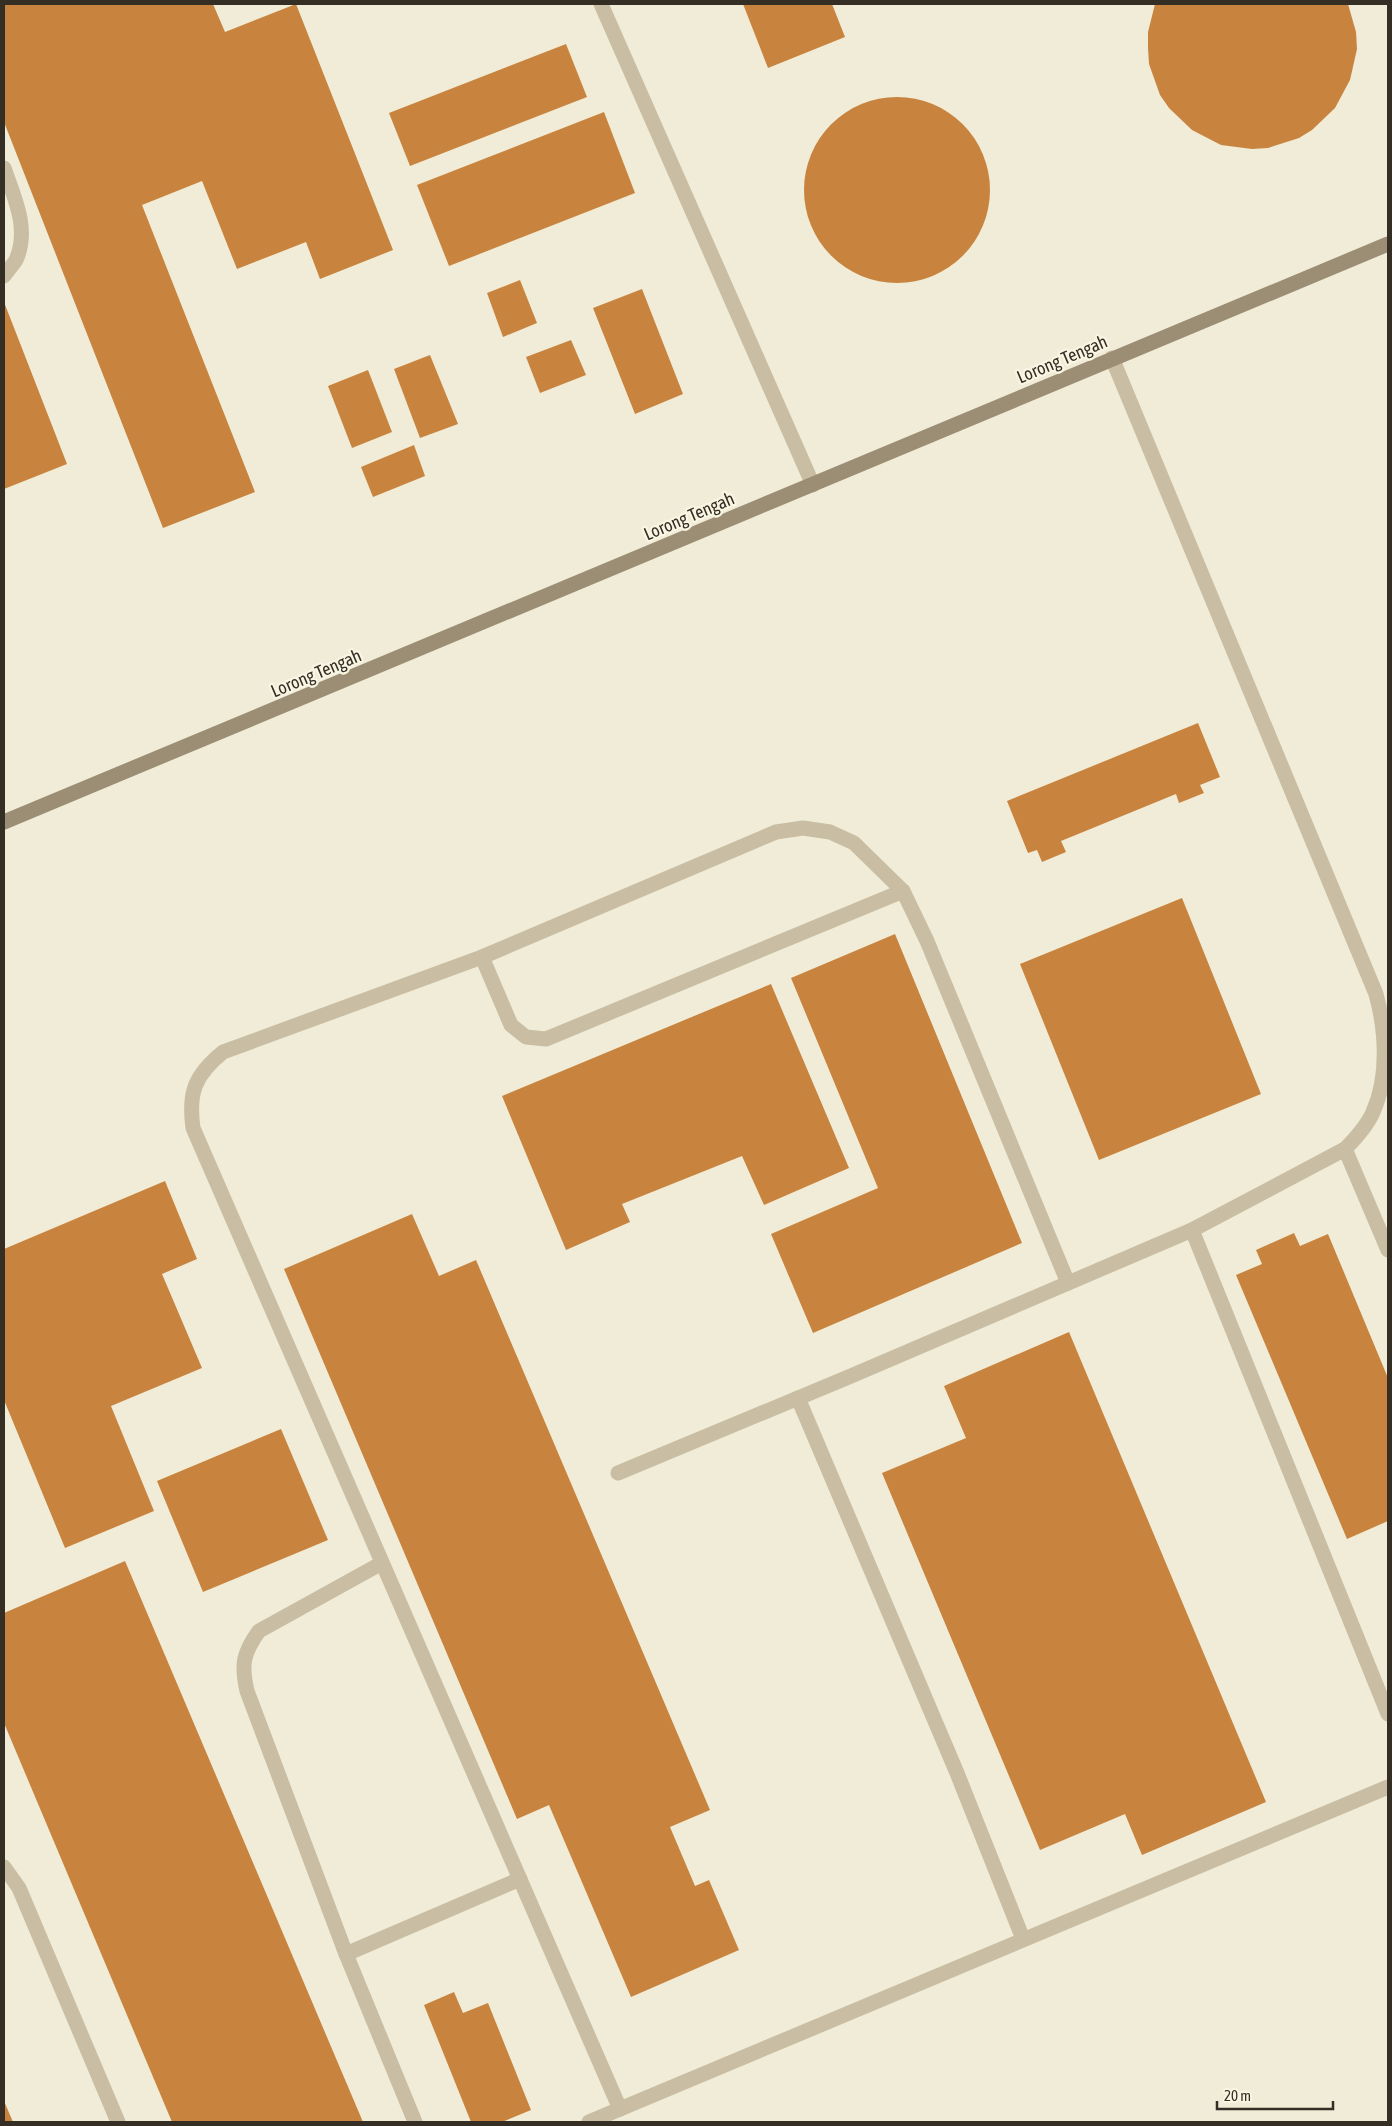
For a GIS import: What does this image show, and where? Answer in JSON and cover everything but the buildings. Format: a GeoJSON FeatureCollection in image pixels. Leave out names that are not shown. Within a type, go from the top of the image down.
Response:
{"type":"FeatureCollection","features":[{"type":"Feature","properties":{"kind":"street","name":"Lorong Tengah"},"geometry":{"type":"LineString","coordinates":[[4,822],[1388,244]]}},
{"type":"Feature","properties":{"kind":"lane"},"geometry":{"type":"LineString","coordinates":[[601,4],[813,485]]}},
{"type":"Feature","properties":{"kind":"lane"},"geometry":{"type":"LineString","coordinates":[[4,168],[20,214],[22,238],[16,260],[4,276]]}},
{"type":"Feature","properties":{"kind":"lane"},"geometry":{"type":"LineString","coordinates":[[618,1473],[1192,1230],[1346,1148],[1359,1135],[1373,1112],[1382,1080],[1383,1018],[1376,994],[1112,358]]}},
{"type":"Feature","properties":{"kind":"lane"},"geometry":{"type":"LineString","coordinates":[[620,2110],[193,1128],[190,1106],[195,1084],[206,1066],[223,1052],[482,957],[776,832],[803,828],[830,832],[854,843],[903,891],[927,941],[1068,1283]]}},
{"type":"Feature","properties":{"kind":"lane"},"geometry":{"type":"LineString","coordinates":[[482,957],[511,1025],[526,1038],[546,1039],[903,891]]}},
{"type":"Feature","properties":{"kind":"lane"},"geometry":{"type":"LineString","coordinates":[[1346,1148],[1388,1250]]}},
{"type":"Feature","properties":{"kind":"lane"},"geometry":{"type":"LineString","coordinates":[[1192,1230],[1388,1714]]}},
{"type":"Feature","properties":{"kind":"lane"},"geometry":{"type":"LineString","coordinates":[[798,1398],[957,1773],[1023,1939]]}},
{"type":"Feature","properties":{"kind":"lane"},"geometry":{"type":"LineString","coordinates":[[382,1563],[259,1631],[250,1644],[244,1659],[244,1675],[248,1691],[346,1954],[415,2122]]}},
{"type":"Feature","properties":{"kind":"lane"},"geometry":{"type":"LineString","coordinates":[[589,2122],[1388,1786]]}},
{"type":"Feature","properties":{"kind":"lane"},"geometry":{"type":"LineString","coordinates":[[4,1867],[19,1888],[118,2122]]}},
{"type":"Feature","properties":{"kind":"lane"},"geometry":{"type":"LineString","coordinates":[[346,1954],[520,1879]]}}]}
